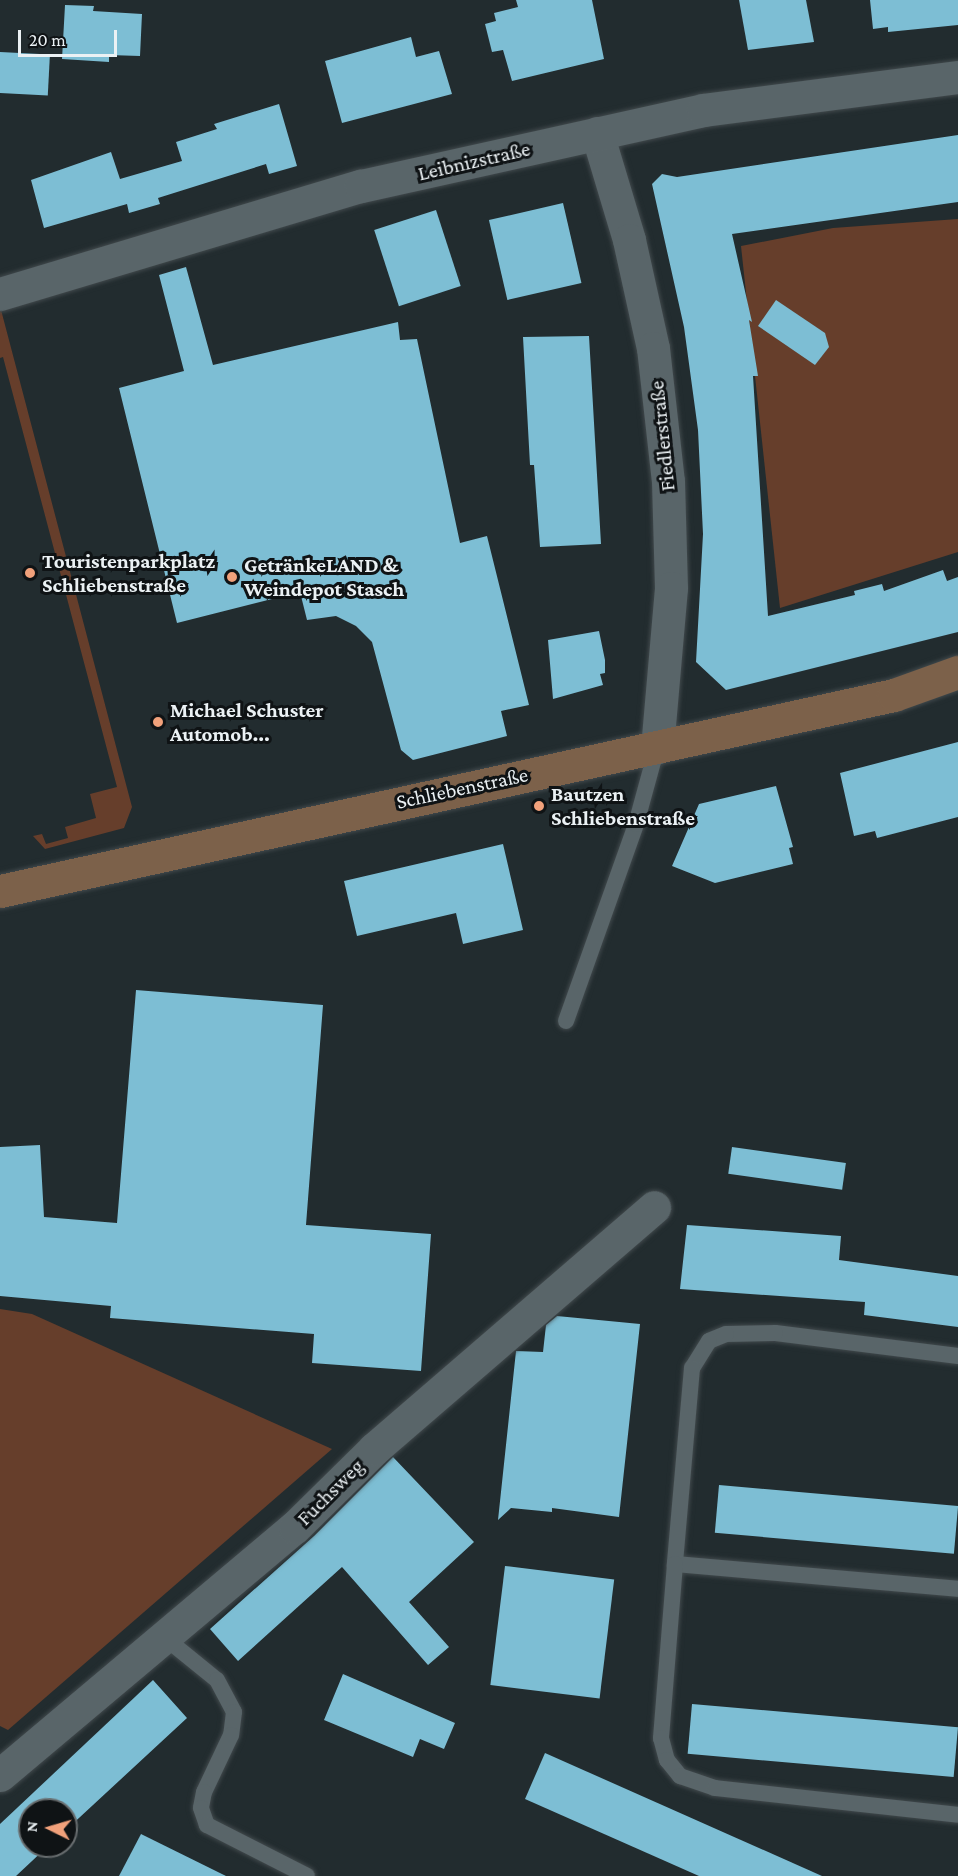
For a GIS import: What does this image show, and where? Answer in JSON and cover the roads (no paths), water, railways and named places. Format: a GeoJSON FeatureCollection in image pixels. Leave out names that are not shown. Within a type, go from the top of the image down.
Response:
{"type":"FeatureCollection","features":[{"type":"Feature","properties":{"kind":"main road","name":"Schliebenstraße"},"geometry":{"type":"LineString","coordinates":[[0,891],[894,695],[958,672]]}},
{"type":"Feature","properties":{"kind":"street","name":"Leibnizstraße"},"geometry":{"type":"LineString","coordinates":[[0,294],[361,186],[703,110],[958,77]]}},
{"type":"Feature","properties":{"kind":"street","name":"Fiedlerstraße"},"geometry":{"type":"LineString","coordinates":[[597,133],[629,240],[653,348],[668,481],[671,588],[657,747]]}},
{"type":"Feature","properties":{"kind":"street","name":"Fuchsweg"},"geometry":{"type":"LineString","coordinates":[[1,1772],[295,1527],[374,1449],[654,1207]]}},
{"type":"Feature","properties":{"kind":"lane"},"geometry":{"type":"LineString","coordinates":[[566,1021],[636,824],[657,747]]}},
{"type":"Feature","properties":{"kind":"lane"},"geometry":{"type":"LineString","coordinates":[[958,1356],[775,1333],[726,1334],[709,1341],[692,1368],[690,1379],[662,1738],[667,1760],[680,1776],[715,1788],[958,1815]]}},
{"type":"Feature","properties":{"kind":"lane"},"geometry":{"type":"LineString","coordinates":[[675,1564],[958,1589]]}},
{"type":"Feature","properties":{"kind":"lane"},"geometry":{"type":"LineString","coordinates":[[164,1636],[217,1680],[234,1712],[231,1735],[204,1791],[201,1808],[207,1825],[307,1876]]}},
{"type":"Feature","properties":{"kind":"place","name":"Touristenparkplatz Schliebenstraße"},"geometry":{"type":"Point","coordinates":[30,573]}},
{"type":"Feature","properties":{"kind":"place","name":"GetränkeLAND & Weindepot Stasch"},"geometry":{"type":"Point","coordinates":[232,577]}},
{"type":"Feature","properties":{"kind":"place","name":"Michael Schuster Automob..."},"geometry":{"type":"Point","coordinates":[158,722]}},
{"type":"Feature","properties":{"kind":"place","name":"Bautzen Schliebenstraße"},"geometry":{"type":"Point","coordinates":[539,806]}}]}
